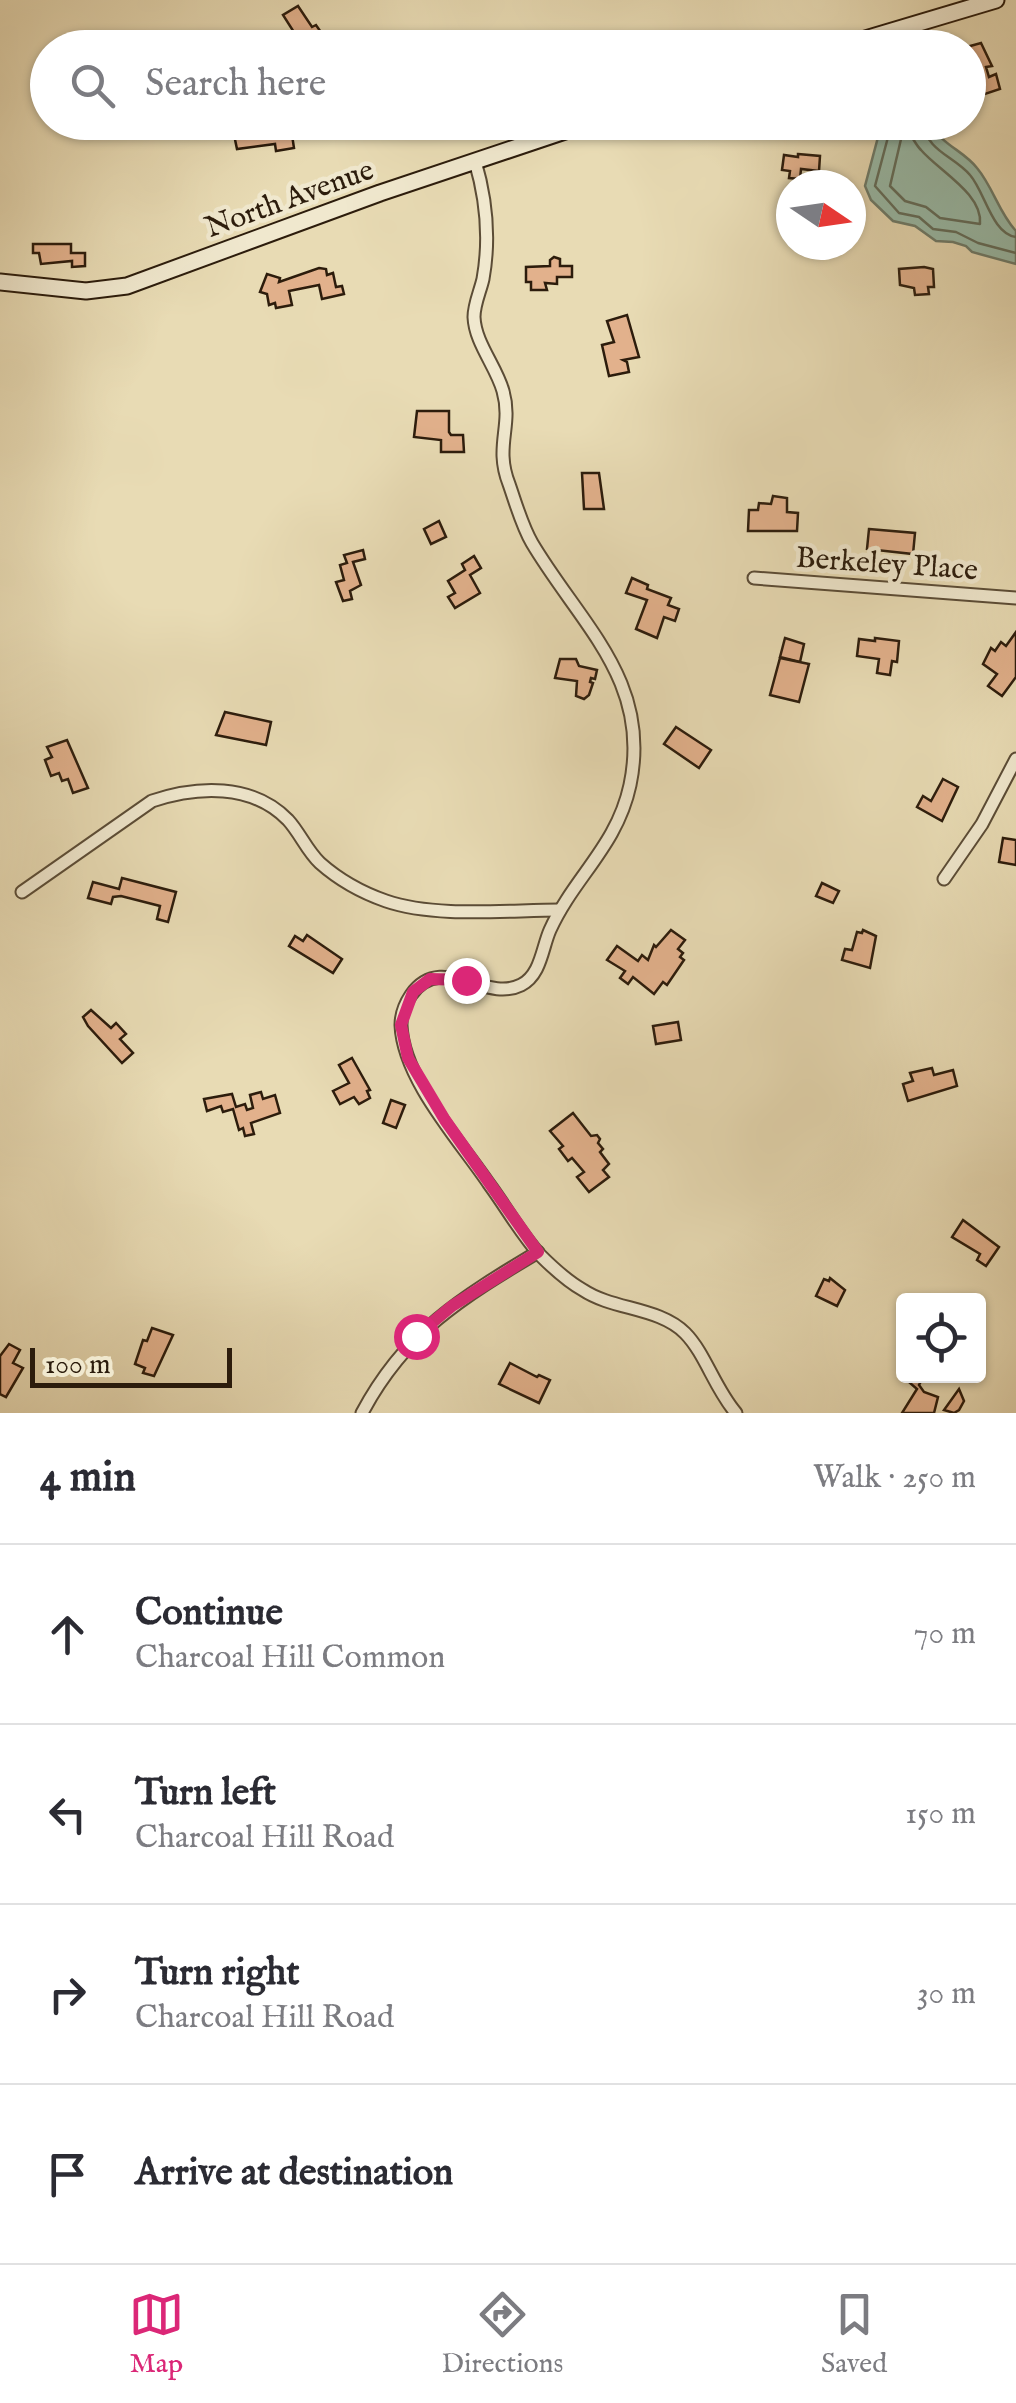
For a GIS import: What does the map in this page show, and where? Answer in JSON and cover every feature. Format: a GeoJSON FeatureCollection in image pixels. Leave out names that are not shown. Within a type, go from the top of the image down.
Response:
{"type":"FeatureCollection","features":[{"type":"Feature","properties":{"kind":"street"},"geometry":{"type":"LineString","coordinates":[[895,30],[996,0]]}},
{"type":"Feature","properties":{"kind":"street","name":"North Avenue"},"geometry":{"type":"LineString","coordinates":[[0,282],[86,291],[127,286],[537,140]]}},
{"type":"Feature","properties":{"kind":"street"},"geometry":{"type":"LineString","coordinates":[[475,160],[486,239],[474,321],[506,404],[500,447],[502,465],[530,540],[622,679],[634,737],[630,783],[615,833],[560,910],[535,973],[527,982],[504,990],[451,977],[430,979],[413,992],[401,1025],[408,1058],[418,1080],[538,1252],[578,1288],[596,1298],[656,1317],[685,1333],[721,1396],[736,1413]]}},
{"type":"Feature","properties":{"kind":"street","name":"Berkeley Place"},"geometry":{"type":"LineString","coordinates":[[754,578],[1016,598]]}},
{"type":"Feature","properties":{"kind":"street"},"geometry":{"type":"LineString","coordinates":[[944,878],[982,824],[1016,759]]}},
{"type":"Feature","properties":{"kind":"street"},"geometry":{"type":"LineString","coordinates":[[22,892],[152,801],[175,793],[207,790],[244,794],[265,803],[284,817],[318,862],[385,900],[420,908],[560,910]]}},
{"type":"Feature","properties":{"kind":"street"},"geometry":{"type":"LineString","coordinates":[[362,1413],[388,1368],[416,1336],[452,1306],[538,1252]]}},
{"type":"Feature","properties":{"kind":"water"},"geometry":{"type":"Polygon","coordinates":[[[877,140],[944,140],[977,168],[1016,231],[1016,264],[972,252],[953,242],[936,241],[915,226],[893,221],[871,200],[866,182],[877,140]]]}},
{"type":"Feature","properties":{"kind":"building"},"geometry":{"type":"Polygon","coordinates":[[[298,6],[312,27],[316,25],[319,30],[293,30],[283,15],[298,6]]]}},
{"type":"Feature","properties":{"kind":"building"},"geometry":{"type":"Polygon","coordinates":[[[986,67],[989,77],[996,74],[1000,89],[986,94],[986,67]]]}},
{"type":"Feature","properties":{"kind":"building"},"geometry":{"type":"Polygon","coordinates":[[[235,140],[293,140],[294,148],[276,151],[275,144],[237,149],[235,140]]]}},
{"type":"Feature","properties":{"kind":"building"},"geometry":{"type":"Polygon","coordinates":[[[784,155],[820,156],[819,170],[782,170],[784,155]]]}},
{"type":"Feature","properties":{"kind":"building"},"geometry":{"type":"Polygon","coordinates":[[[33,244],[71,244],[71,253],[85,253],[85,266],[72,267],[72,261],[41,264],[39,253],[33,253],[33,244]]]}},
{"type":"Feature","properties":{"kind":"building"},"geometry":{"type":"Polygon","coordinates":[[[554,257],[560,259],[560,266],[572,266],[572,277],[557,277],[557,284],[545,283],[547,290],[531,290],[531,282],[526,282],[526,267],[550,266],[554,257]]]}},
{"type":"Feature","properties":{"kind":"building"},"geometry":{"type":"Polygon","coordinates":[[[326,269],[327,275],[333,273],[336,287],[342,286],[344,294],[322,299],[319,285],[289,291],[292,305],[276,308],[275,303],[269,305],[267,294],[260,292],[267,274],[280,278],[279,282],[326,269]]]}},
{"type":"Feature","properties":{"kind":"building"},"geometry":{"type":"Polygon","coordinates":[[[899,269],[933,269],[934,287],[928,287],[929,294],[915,295],[914,288],[900,285],[899,269]]]}},
{"type":"Feature","properties":{"kind":"building"},"geometry":{"type":"Polygon","coordinates":[[[627,315],[639,357],[623,360],[629,372],[609,376],[602,345],[614,342],[607,321],[627,315]]]}},
{"type":"Feature","properties":{"kind":"building"},"geometry":{"type":"Polygon","coordinates":[[[417,411],[449,411],[449,432],[463,435],[464,452],[441,452],[441,440],[414,437],[417,411]]]}},
{"type":"Feature","properties":{"kind":"building"},"geometry":{"type":"Polygon","coordinates":[[[582,473],[599,473],[604,509],[584,509],[582,473]]]}},
{"type":"Feature","properties":{"kind":"building"},"geometry":{"type":"Polygon","coordinates":[[[773,496],[787,498],[787,512],[798,513],[797,531],[748,531],[749,510],[758,510],[759,503],[771,504],[773,496]]]}},
{"type":"Feature","properties":{"kind":"building"},"geometry":{"type":"Polygon","coordinates":[[[439,521],[446,537],[431,544],[424,529],[439,521]]]}},
{"type":"Feature","properties":{"kind":"building"},"geometry":{"type":"Polygon","coordinates":[[[869,529],[915,533],[913,554],[867,549],[869,529]]]}},
{"type":"Feature","properties":{"kind":"building"},"geometry":{"type":"Polygon","coordinates":[[[363,550],[365,559],[353,562],[361,585],[350,591],[352,599],[343,601],[336,582],[344,580],[340,565],[347,563],[344,555],[363,550]]]}},
{"type":"Feature","properties":{"kind":"building"},"geometry":{"type":"Polygon","coordinates":[[[474,556],[481,568],[470,575],[480,593],[455,608],[448,597],[455,593],[448,581],[465,570],[462,564],[474,556]]]}},
{"type":"Feature","properties":{"kind":"building"},"geometry":{"type":"Polygon","coordinates":[[[632,578],[671,598],[668,605],[679,609],[675,621],[664,617],[657,638],[636,629],[647,600],[626,593],[632,578]]]}},
{"type":"Feature","properties":{"kind":"building"},"geometry":{"type":"Polygon","coordinates":[[[1016,632],[1016,677],[1002,696],[988,686],[997,674],[983,664],[991,648],[995,651],[1001,642],[1006,646],[1016,632]]]}},
{"type":"Feature","properties":{"kind":"building"},"geometry":{"type":"Polygon","coordinates":[[[785,638],[804,644],[800,662],[780,657],[785,638]]]}},
{"type":"Feature","properties":{"kind":"building"},"geometry":{"type":"Polygon","coordinates":[[[859,639],[899,641],[897,662],[892,661],[890,675],[877,673],[879,659],[857,656],[859,639]]]}},
{"type":"Feature","properties":{"kind":"building"},"geometry":{"type":"Polygon","coordinates":[[[780,658],[809,664],[799,702],[770,695],[780,658]]]}},
{"type":"Feature","properties":{"kind":"building"},"geometry":{"type":"Polygon","coordinates":[[[560,659],[576,659],[579,666],[597,670],[584,699],[576,696],[577,681],[555,678],[560,659]]]}},
{"type":"Feature","properties":{"kind":"building"},"geometry":{"type":"Polygon","coordinates":[[[225,712],[271,722],[266,745],[216,735],[225,712]]]}},
{"type":"Feature","properties":{"kind":"building"},"geometry":{"type":"Polygon","coordinates":[[[676,727],[711,750],[699,768],[664,744],[676,727]]]}},
{"type":"Feature","properties":{"kind":"building"},"geometry":{"type":"Polygon","coordinates":[[[67,740],[88,788],[73,793],[68,779],[62,781],[59,773],[51,776],[45,760],[52,757],[47,747],[67,740]]]}},
{"type":"Feature","properties":{"kind":"building"},"geometry":{"type":"Polygon","coordinates":[[[943,779],[958,787],[942,821],[917,807],[923,796],[931,801],[943,779]]]}},
{"type":"Feature","properties":{"kind":"building"},"geometry":{"type":"Polygon","coordinates":[[[1003,838],[1016,840],[1016,865],[999,862],[1003,838]]]}},
{"type":"Feature","properties":{"kind":"building"},"geometry":{"type":"Polygon","coordinates":[[[122,878],[176,892],[168,922],[157,919],[160,906],[121,896],[113,897],[111,904],[88,898],[93,882],[119,889],[122,878]]]}},
{"type":"Feature","properties":{"kind":"building"},"geometry":{"type":"Polygon","coordinates":[[[822,883],[839,891],[833,903],[816,896],[822,883]]]}},
{"type":"Feature","properties":{"kind":"building"},"geometry":{"type":"Polygon","coordinates":[[[671,930],[685,940],[678,949],[684,960],[667,985],[663,982],[654,994],[633,977],[628,984],[620,978],[625,971],[607,960],[617,946],[638,961],[642,955],[648,960],[654,945],[671,930]]]}},
{"type":"Feature","properties":{"kind":"building"},"geometry":{"type":"Polygon","coordinates":[[[863,930],[876,936],[870,968],[842,960],[845,949],[852,950],[857,932],[863,930]]]}},
{"type":"Feature","properties":{"kind":"building"},"geometry":{"type":"Polygon","coordinates":[[[307,935],[342,959],[333,973],[289,946],[295,936],[303,941],[307,935]]]}},
{"type":"Feature","properties":{"kind":"building"},"geometry":{"type":"Polygon","coordinates":[[[91,1010],[111,1028],[116,1023],[126,1034],[120,1039],[133,1053],[122,1063],[88,1026],[83,1017],[91,1010]]]}},
{"type":"Feature","properties":{"kind":"building"},"geometry":{"type":"Polygon","coordinates":[[[678,1022],[681,1040],[656,1044],[653,1026],[678,1022]]]}},
{"type":"Feature","properties":{"kind":"building"},"geometry":{"type":"Polygon","coordinates":[[[352,1058],[370,1090],[370,1098],[359,1104],[354,1097],[340,1104],[333,1091],[349,1083],[339,1065],[352,1058]]]}},
{"type":"Feature","properties":{"kind":"building"},"geometry":{"type":"Polygon","coordinates":[[[932,1068],[934,1075],[953,1070],[957,1086],[908,1101],[903,1084],[913,1081],[910,1073],[932,1068]]]}},
{"type":"Feature","properties":{"kind":"building"},"geometry":{"type":"Polygon","coordinates":[[[261,1092],[263,1099],[275,1095],[280,1113],[251,1123],[254,1134],[245,1136],[243,1128],[239,1130],[233,1109],[223,1112],[221,1106],[207,1111],[204,1099],[232,1094],[236,1107],[245,1104],[247,1110],[253,1108],[250,1095],[261,1092]]]}},
{"type":"Feature","properties":{"kind":"building"},"geometry":{"type":"Polygon","coordinates":[[[391,1100],[405,1105],[396,1128],[383,1123],[391,1100]]]}},
{"type":"Feature","properties":{"kind":"building"},"geometry":{"type":"Polygon","coordinates":[[[573,1113],[591,1136],[600,1139],[600,1152],[609,1164],[603,1170],[609,1177],[589,1192],[577,1177],[584,1172],[572,1158],[568,1161],[559,1149],[563,1146],[550,1131],[573,1113]]]}},
{"type":"Feature","properties":{"kind":"building"},"geometry":{"type":"Polygon","coordinates":[[[963,1220],[999,1247],[986,1266],[977,1260],[980,1254],[952,1237],[963,1220]]]}},
{"type":"Feature","properties":{"kind":"building"},"geometry":{"type":"Polygon","coordinates":[[[830,1278],[845,1290],[837,1306],[816,1296],[824,1279],[830,1278]]]}},
{"type":"Feature","properties":{"kind":"building"},"geometry":{"type":"Polygon","coordinates":[[[152,1328],[173,1335],[154,1376],[143,1373],[145,1368],[135,1364],[143,1340],[147,1341],[152,1328]]]}},
{"type":"Feature","properties":{"kind":"building"},"geometry":{"type":"Polygon","coordinates":[[[9,1344],[20,1350],[13,1363],[23,1368],[6,1397],[0,1394],[0,1356],[9,1344]]]}},
{"type":"Feature","properties":{"kind":"building"},"geometry":{"type":"Polygon","coordinates":[[[510,1363],[550,1380],[539,1403],[499,1384],[510,1363]]]}},
{"type":"Feature","properties":{"kind":"building"},"geometry":{"type":"Polygon","coordinates":[[[910,1383],[920,1383],[924,1392],[938,1397],[934,1413],[902,1413],[917,1389],[910,1383]]]}},
{"type":"Feature","properties":{"kind":"building"},"geometry":{"type":"Polygon","coordinates":[[[959,1389],[964,1401],[959,1410],[944,1410],[959,1389]]]}},
{"type":"Feature","properties":{"kind":"route"},"geometry":{"type":"LineString","coordinates":[[416,1336],[452,1306],[538,1252],[418,1080],[408,1058],[401,1025],[413,992],[430,979],[466,980]]}}]}
